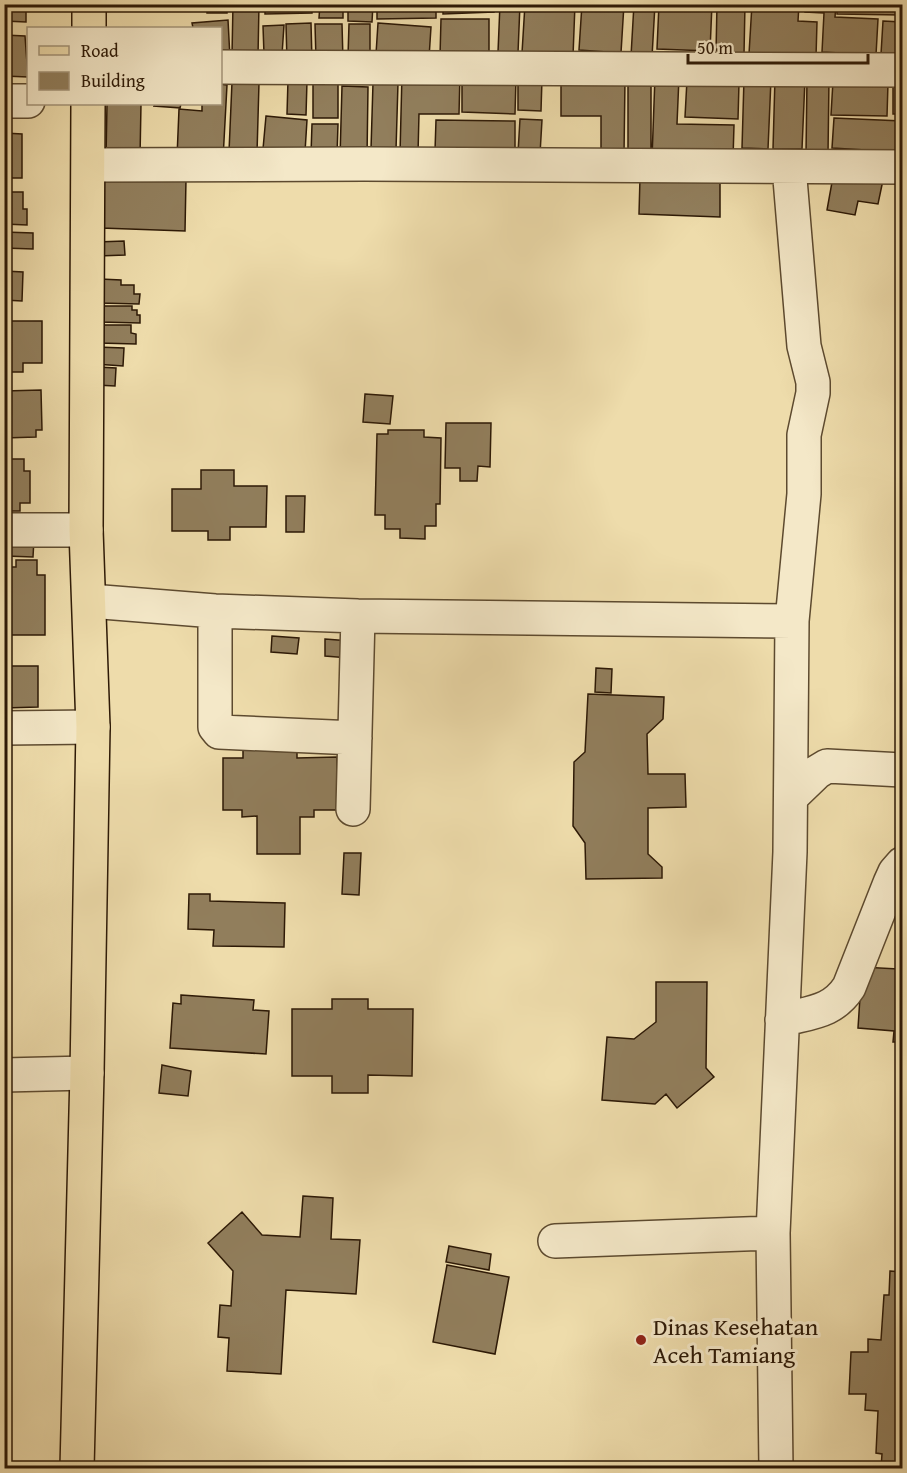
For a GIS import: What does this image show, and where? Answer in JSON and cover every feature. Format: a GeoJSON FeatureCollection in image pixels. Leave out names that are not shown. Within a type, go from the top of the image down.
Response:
{"type":"FeatureCollection","features":[{"type":"Feature","properties":{"kind":"main road"},"geometry":{"type":"LineString","coordinates":[[89,4],[89,27]]}},
{"type":"Feature","properties":{"kind":"main road"},"geometry":{"type":"LineString","coordinates":[[77,1468],[93,727],[86,530],[88,105]]}},
{"type":"Feature","properties":{"kind":"street"},"geometry":{"type":"LineString","coordinates":[[222,67],[903,70]]}},
{"type":"Feature","properties":{"kind":"street"},"geometry":{"type":"LineString","coordinates":[[4,101],[27,101]]}},
{"type":"Feature","properties":{"kind":"street"},"geometry":{"type":"LineString","coordinates":[[89,165],[903,167]]}},
{"type":"Feature","properties":{"kind":"street"},"geometry":{"type":"LineString","coordinates":[[776,1468],[773,1233],[790,852],[792,621],[804,494],[804,435],[813,393],[813,382],[804,346],[789,167]]}},
{"type":"Feature","properties":{"kind":"street"},"geometry":{"type":"LineString","coordinates":[[4,530],[86,530]]}},
{"type":"Feature","properties":{"kind":"street"},"geometry":{"type":"LineString","coordinates":[[90,601],[215,611],[358,616],[792,621]]}},
{"type":"Feature","properties":{"kind":"street"},"geometry":{"type":"LineString","coordinates":[[215,611],[215,727],[219,732],[355,738]]}},
{"type":"Feature","properties":{"kind":"street"},"geometry":{"type":"LineString","coordinates":[[353,809],[358,616]]}},
{"type":"Feature","properties":{"kind":"street"},"geometry":{"type":"LineString","coordinates":[[4,728],[93,727]]}},
{"type":"Feature","properties":{"kind":"street"},"geometry":{"type":"LineString","coordinates":[[791,797],[817,772],[827,766],[903,770]]}},
{"type":"Feature","properties":{"kind":"street"},"geometry":{"type":"LineString","coordinates":[[782,1020],[829,1008],[841,999],[856,971],[895,872],[903,864]]}},
{"type":"Feature","properties":{"kind":"street"},"geometry":{"type":"LineString","coordinates":[[4,1075],[87,1073]]}},
{"type":"Feature","properties":{"kind":"street"},"geometry":{"type":"LineString","coordinates":[[555,1241],[773,1233]]}},
{"type":"Feature","properties":{"kind":"building"},"geometry":{"type":"Polygon","coordinates":[[[4,4],[26,4],[26,22],[4,21],[4,4]]]}},
{"type":"Feature","properties":{"kind":"building"},"geometry":{"type":"Polygon","coordinates":[[[207,4],[227,4],[227,13],[207,13],[207,4]]]}},
{"type":"Feature","properties":{"kind":"building"},"geometry":{"type":"Polygon","coordinates":[[[233,4],[259,4],[258,56],[232,55],[233,4]]]}},
{"type":"Feature","properties":{"kind":"building"},"geometry":{"type":"Polygon","coordinates":[[[265,4],[312,4],[312,13],[265,14],[265,4]]]}},
{"type":"Feature","properties":{"kind":"building"},"geometry":{"type":"Polygon","coordinates":[[[320,4],[343,4],[343,18],[319,18],[320,4]]]}},
{"type":"Feature","properties":{"kind":"building"},"geometry":{"type":"Polygon","coordinates":[[[348,4],[373,4],[372,22],[348,21],[348,4]]]}},
{"type":"Feature","properties":{"kind":"building"},"geometry":{"type":"Polygon","coordinates":[[[377,4],[436,4],[436,18],[377,19],[377,4]]]}},
{"type":"Feature","properties":{"kind":"building"},"geometry":{"type":"Polygon","coordinates":[[[443,4],[494,4],[494,12],[443,14],[443,4]]]}},
{"type":"Feature","properties":{"kind":"building"},"geometry":{"type":"Polygon","coordinates":[[[500,4],[520,4],[518,53],[498,52],[500,4]]]}},
{"type":"Feature","properties":{"kind":"building"},"geometry":{"type":"Polygon","coordinates":[[[525,4],[575,4],[573,56],[522,53],[525,4]]]}},
{"type":"Feature","properties":{"kind":"building"},"geometry":{"type":"Polygon","coordinates":[[[582,4],[624,4],[621,53],[579,50],[582,4]]]}},
{"type":"Feature","properties":{"kind":"building"},"geometry":{"type":"Polygon","coordinates":[[[634,4],[655,4],[652,57],[631,56],[634,4]]]}},
{"type":"Feature","properties":{"kind":"building"},"geometry":{"type":"Polygon","coordinates":[[[659,4],[712,4],[710,51],[657,49],[659,4]]]}},
{"type":"Feature","properties":{"kind":"building"},"geometry":{"type":"Polygon","coordinates":[[[717,4],[745,4],[744,54],[716,53],[717,4]]]}},
{"type":"Feature","properties":{"kind":"building"},"geometry":{"type":"Polygon","coordinates":[[[752,4],[799,4],[798,21],[817,22],[816,57],[749,54],[752,4]]]}},
{"type":"Feature","properties":{"kind":"building"},"geometry":{"type":"Polygon","coordinates":[[[805,4],[836,4],[835,17],[878,19],[876,55],[822,52],[824,13],[805,12],[805,4]]]}},
{"type":"Feature","properties":{"kind":"building"},"geometry":{"type":"Polygon","coordinates":[[[837,4],[902,4],[902,15],[837,14],[837,4]]]}},
{"type":"Feature","properties":{"kind":"building"},"geometry":{"type":"Polygon","coordinates":[[[441,19],[489,19],[489,56],[440,56],[441,19]]]}},
{"type":"Feature","properties":{"kind":"building"},"geometry":{"type":"Polygon","coordinates":[[[228,20],[230,58],[222,59],[222,27],[193,27],[192,23],[228,20]]]}},
{"type":"Feature","properties":{"kind":"building"},"geometry":{"type":"Polygon","coordinates":[[[883,21],[902,22],[902,55],[881,54],[883,21]]]}},
{"type":"Feature","properties":{"kind":"building"},"geometry":{"type":"Polygon","coordinates":[[[311,23],[312,61],[287,62],[286,24],[311,23]]]}},
{"type":"Feature","properties":{"kind":"building"},"geometry":{"type":"Polygon","coordinates":[[[378,23],[431,27],[429,58],[376,54],[378,23]]]}},
{"type":"Feature","properties":{"kind":"building"},"geometry":{"type":"Polygon","coordinates":[[[315,24],[342,24],[343,60],[316,60],[315,24]]]}},
{"type":"Feature","properties":{"kind":"building"},"geometry":{"type":"Polygon","coordinates":[[[349,24],[370,24],[370,56],[348,56],[349,24]]]}},
{"type":"Feature","properties":{"kind":"building"},"geometry":{"type":"Polygon","coordinates":[[[284,25],[282,55],[264,54],[263,26],[284,25]]]}},
{"type":"Feature","properties":{"kind":"building"},"geometry":{"type":"Polygon","coordinates":[[[4,35],[25,36],[27,77],[4,76],[4,35]]]}},
{"type":"Feature","properties":{"kind":"building"},"geometry":{"type":"Polygon","coordinates":[[[402,74],[460,74],[459,114],[419,114],[418,154],[400,154],[402,74]]]}},
{"type":"Feature","properties":{"kind":"building"},"geometry":{"type":"Polygon","coordinates":[[[462,77],[516,78],[515,114],[462,112],[462,77]]]}},
{"type":"Feature","properties":{"kind":"building"},"geometry":{"type":"Polygon","coordinates":[[[655,77],[679,77],[677,124],[734,125],[733,159],[652,158],[655,77]]]}},
{"type":"Feature","properties":{"kind":"building"},"geometry":{"type":"Polygon","coordinates":[[[561,78],[625,79],[624,155],[601,155],[601,116],[561,116],[561,78]]]}},
{"type":"Feature","properties":{"kind":"building"},"geometry":{"type":"Polygon","coordinates":[[[775,78],[805,79],[802,149],[773,149],[775,78]]]}},
{"type":"Feature","properties":{"kind":"building"},"geometry":{"type":"Polygon","coordinates":[[[518,79],[542,79],[541,111],[518,110],[518,79]]]}},
{"type":"Feature","properties":{"kind":"building"},"geometry":{"type":"Polygon","coordinates":[[[628,79],[651,79],[651,158],[628,158],[628,79]]]}},
{"type":"Feature","properties":{"kind":"building"},"geometry":{"type":"Polygon","coordinates":[[[744,79],[771,79],[768,149],[742,148],[744,79]]]}},
{"type":"Feature","properties":{"kind":"building"},"geometry":{"type":"Polygon","coordinates":[[[807,79],[829,79],[828,154],[806,154],[807,79]]]}},
{"type":"Feature","properties":{"kind":"building"},"geometry":{"type":"Polygon","coordinates":[[[288,80],[307,81],[306,115],[287,114],[288,80]]]}},
{"type":"Feature","properties":{"kind":"building"},"geometry":{"type":"Polygon","coordinates":[[[687,80],[739,83],[738,119],[685,117],[687,80]]]}},
{"type":"Feature","properties":{"kind":"building"},"geometry":{"type":"Polygon","coordinates":[[[833,81],[888,83],[887,116],[831,115],[833,81]]]}},
{"type":"Feature","properties":{"kind":"building"},"geometry":{"type":"Polygon","coordinates":[[[232,82],[259,83],[257,153],[229,152],[232,82]]]}},
{"type":"Feature","properties":{"kind":"building"},"geometry":{"type":"Polygon","coordinates":[[[313,83],[338,83],[338,118],[313,118],[313,83]]]}},
{"type":"Feature","properties":{"kind":"building"},"geometry":{"type":"Polygon","coordinates":[[[373,83],[398,83],[396,150],[371,149],[373,83]]]}},
{"type":"Feature","properties":{"kind":"building"},"geometry":{"type":"Polygon","coordinates":[[[222,84],[227,85],[223,159],[177,157],[179,109],[202,111],[202,105],[222,105],[222,84]]]}},
{"type":"Feature","properties":{"kind":"building"},"geometry":{"type":"Polygon","coordinates":[[[893,85],[902,85],[902,114],[893,114],[893,85]]]}},
{"type":"Feature","properties":{"kind":"building"},"geometry":{"type":"Polygon","coordinates":[[[342,86],[368,87],[367,158],[340,158],[342,86]]]}},
{"type":"Feature","properties":{"kind":"building"},"geometry":{"type":"Polygon","coordinates":[[[107,105],[141,105],[140,157],[106,157],[107,105]]]}},
{"type":"Feature","properties":{"kind":"building"},"geometry":{"type":"Polygon","coordinates":[[[154,105],[181,105],[180,108],[154,105]]]}},
{"type":"Feature","properties":{"kind":"building"},"geometry":{"type":"Polygon","coordinates":[[[266,116],[307,120],[305,152],[263,149],[266,116]]]}},
{"type":"Feature","properties":{"kind":"building"},"geometry":{"type":"Polygon","coordinates":[[[834,118],[902,121],[900,152],[832,148],[834,118]]]}},
{"type":"Feature","properties":{"kind":"building"},"geometry":{"type":"Polygon","coordinates":[[[520,119],[542,120],[540,154],[518,153],[520,119]]]}},
{"type":"Feature","properties":{"kind":"building"},"geometry":{"type":"Polygon","coordinates":[[[436,120],[515,121],[515,152],[435,151],[436,120]]]}},
{"type":"Feature","properties":{"kind":"building"},"geometry":{"type":"Polygon","coordinates":[[[312,124],[338,124],[337,155],[311,154],[312,124]]]}},
{"type":"Feature","properties":{"kind":"building"},"geometry":{"type":"Polygon","coordinates":[[[4,133],[22,134],[22,178],[4,178],[4,133]]]}},
{"type":"Feature","properties":{"kind":"building"},"geometry":{"type":"Polygon","coordinates":[[[834,171],[883,180],[878,204],[858,201],[855,215],[827,210],[834,171]]]}},
{"type":"Feature","properties":{"kind":"building"},"geometry":{"type":"Polygon","coordinates":[[[102,176],[186,179],[185,231],[101,228],[102,176]]]}},
{"type":"Feature","properties":{"kind":"building"},"geometry":{"type":"Polygon","coordinates":[[[640,178],[720,180],[720,217],[639,214],[640,178]]]}},
{"type":"Feature","properties":{"kind":"building"},"geometry":{"type":"Polygon","coordinates":[[[4,192],[23,192],[23,209],[27,209],[27,225],[4,224],[4,192]]]}},
{"type":"Feature","properties":{"kind":"building"},"geometry":{"type":"Polygon","coordinates":[[[4,232],[33,233],[33,249],[4,248],[4,232]]]}},
{"type":"Feature","properties":{"kind":"building"},"geometry":{"type":"Polygon","coordinates":[[[124,241],[125,255],[98,256],[97,242],[124,241]]]}},
{"type":"Feature","properties":{"kind":"building"},"geometry":{"type":"Polygon","coordinates":[[[4,271],[23,272],[22,301],[4,300],[4,271]]]}},
{"type":"Feature","properties":{"kind":"building"},"geometry":{"type":"Polygon","coordinates":[[[100,279],[121,280],[121,285],[134,285],[134,294],[140,294],[139,304],[99,303],[100,279]]]}},
{"type":"Feature","properties":{"kind":"building"},"geometry":{"type":"Polygon","coordinates":[[[99,306],[132,306],[132,310],[137,310],[137,315],[140,315],[140,323],[99,322],[99,306]]]}},
{"type":"Feature","properties":{"kind":"building"},"geometry":{"type":"Polygon","coordinates":[[[4,321],[42,321],[42,363],[23,363],[23,372],[4,372],[4,321]]]}},
{"type":"Feature","properties":{"kind":"building"},"geometry":{"type":"Polygon","coordinates":[[[100,325],[131,325],[131,333],[136,334],[136,344],[99,343],[100,325]]]}},
{"type":"Feature","properties":{"kind":"building"},"geometry":{"type":"Polygon","coordinates":[[[96,347],[124,348],[123,366],[95,364],[96,347]]]}},
{"type":"Feature","properties":{"kind":"building"},"geometry":{"type":"Polygon","coordinates":[[[97,367],[116,368],[115,386],[96,385],[97,367]]]}},
{"type":"Feature","properties":{"kind":"building"},"geometry":{"type":"Polygon","coordinates":[[[41,390],[42,430],[36,430],[36,437],[4,438],[4,391],[41,390]]]}},
{"type":"Feature","properties":{"kind":"building"},"geometry":{"type":"Polygon","coordinates":[[[365,394],[393,396],[390,424],[363,422],[365,394]]]}},
{"type":"Feature","properties":{"kind":"building"},"geometry":{"type":"Polygon","coordinates":[[[446,423],[491,423],[490,467],[478,466],[477,481],[460,481],[460,468],[445,468],[446,423]]]}},
{"type":"Feature","properties":{"kind":"building"},"geometry":{"type":"Polygon","coordinates":[[[388,430],[424,430],[424,437],[441,438],[440,504],[436,504],[436,526],[425,526],[425,539],[400,538],[400,529],[385,529],[385,515],[375,515],[377,434],[388,434],[388,430]]]}},
{"type":"Feature","properties":{"kind":"building"},"geometry":{"type":"Polygon","coordinates":[[[4,459],[24,459],[24,471],[30,471],[30,503],[20,503],[20,511],[4,511],[4,459]]]}},
{"type":"Feature","properties":{"kind":"building"},"geometry":{"type":"Polygon","coordinates":[[[201,470],[234,470],[234,486],[267,486],[266,527],[230,527],[230,540],[208,540],[208,531],[172,531],[172,489],[201,489],[201,470]]]}},
{"type":"Feature","properties":{"kind":"building"},"geometry":{"type":"Polygon","coordinates":[[[286,496],[305,496],[304,532],[286,532],[286,496]]]}},
{"type":"Feature","properties":{"kind":"building"},"geometry":{"type":"Polygon","coordinates":[[[6,538],[34,539],[33,557],[6,556],[6,538]]]}},
{"type":"Feature","properties":{"kind":"building"},"geometry":{"type":"Polygon","coordinates":[[[16,560],[37,560],[37,575],[45,575],[45,635],[4,635],[4,567],[16,567],[16,560]]]}},
{"type":"Feature","properties":{"kind":"building"},"geometry":{"type":"Polygon","coordinates":[[[272,636],[299,638],[297,654],[271,652],[272,636]]]}},
{"type":"Feature","properties":{"kind":"building"},"geometry":{"type":"Polygon","coordinates":[[[325,639],[350,641],[349,658],[325,656],[325,639]]]}},
{"type":"Feature","properties":{"kind":"building"},"geometry":{"type":"Polygon","coordinates":[[[4,666],[38,666],[38,707],[4,708],[4,666]]]}},
{"type":"Feature","properties":{"kind":"building"},"geometry":{"type":"Polygon","coordinates":[[[596,668],[612,669],[611,693],[595,692],[596,668]]]}},
{"type":"Feature","properties":{"kind":"building"},"geometry":{"type":"Polygon","coordinates":[[[588,694],[664,697],[663,719],[647,734],[648,774],[685,774],[686,807],[648,808],[648,854],[662,867],[662,878],[586,879],[585,843],[573,826],[574,762],[585,752],[588,694]]]}},
{"type":"Feature","properties":{"kind":"building"},"geometry":{"type":"Polygon","coordinates":[[[243,747],[297,748],[297,758],[337,757],[337,810],[314,810],[314,817],[300,817],[300,854],[257,854],[257,816],[242,817],[242,810],[223,810],[223,758],[243,758],[243,747]]]}},
{"type":"Feature","properties":{"kind":"building"},"geometry":{"type":"Polygon","coordinates":[[[344,853],[361,853],[359,895],[342,894],[344,853]]]}},
{"type":"Feature","properties":{"kind":"building"},"geometry":{"type":"Polygon","coordinates":[[[189,894],[210,894],[210,901],[285,903],[284,947],[213,946],[214,930],[188,929],[189,894]]]}},
{"type":"Feature","properties":{"kind":"building"},"geometry":{"type":"Polygon","coordinates":[[[899,959],[902,959],[902,1042],[893,1042],[894,1031],[858,1028],[862,967],[898,969],[899,959]]]}},
{"type":"Feature","properties":{"kind":"building"},"geometry":{"type":"Polygon","coordinates":[[[656,982],[707,982],[706,1068],[714,1077],[677,1108],[666,1094],[655,1104],[602,1100],[607,1037],[634,1039],[656,1022],[656,982]]]}},
{"type":"Feature","properties":{"kind":"building"},"geometry":{"type":"Polygon","coordinates":[[[181,995],[254,1000],[253,1010],[269,1011],[266,1054],[170,1048],[173,1003],[181,1004],[181,995]]]}},
{"type":"Feature","properties":{"kind":"building"},"geometry":{"type":"Polygon","coordinates":[[[332,999],[368,999],[368,1009],[413,1009],[412,1076],[368,1075],[368,1093],[332,1093],[332,1076],[292,1076],[292,1009],[332,1009],[332,999]]]}},
{"type":"Feature","properties":{"kind":"building"},"geometry":{"type":"Polygon","coordinates":[[[162,1065],[191,1071],[188,1096],[159,1093],[162,1065]]]}},
{"type":"Feature","properties":{"kind":"building"},"geometry":{"type":"Polygon","coordinates":[[[303,1196],[333,1198],[331,1239],[360,1240],[356,1294],[286,1290],[281,1374],[227,1371],[229,1338],[218,1337],[220,1305],[231,1306],[233,1271],[208,1243],[242,1212],[262,1235],[300,1237],[303,1196]]]}},
{"type":"Feature","properties":{"kind":"building"},"geometry":{"type":"Polygon","coordinates":[[[449,1246],[491,1254],[489,1270],[446,1262],[449,1246]]]}},
{"type":"Feature","properties":{"kind":"building"},"geometry":{"type":"Polygon","coordinates":[[[447,1265],[509,1277],[495,1354],[433,1342],[447,1265]]]}},
{"type":"Feature","properties":{"kind":"building"},"geometry":{"type":"Polygon","coordinates":[[[890,1271],[902,1272],[902,1468],[881,1468],[882,1454],[876,1453],[878,1411],[865,1410],[866,1394],[849,1394],[851,1352],[868,1352],[868,1339],[881,1340],[884,1295],[889,1295],[890,1271]]]}},
{"type":"Feature","properties":{"kind":"place","name":"Dinas Kesehatan Aceh Tamiang"},"geometry":{"type":"Point","coordinates":[641,1340]}}]}
